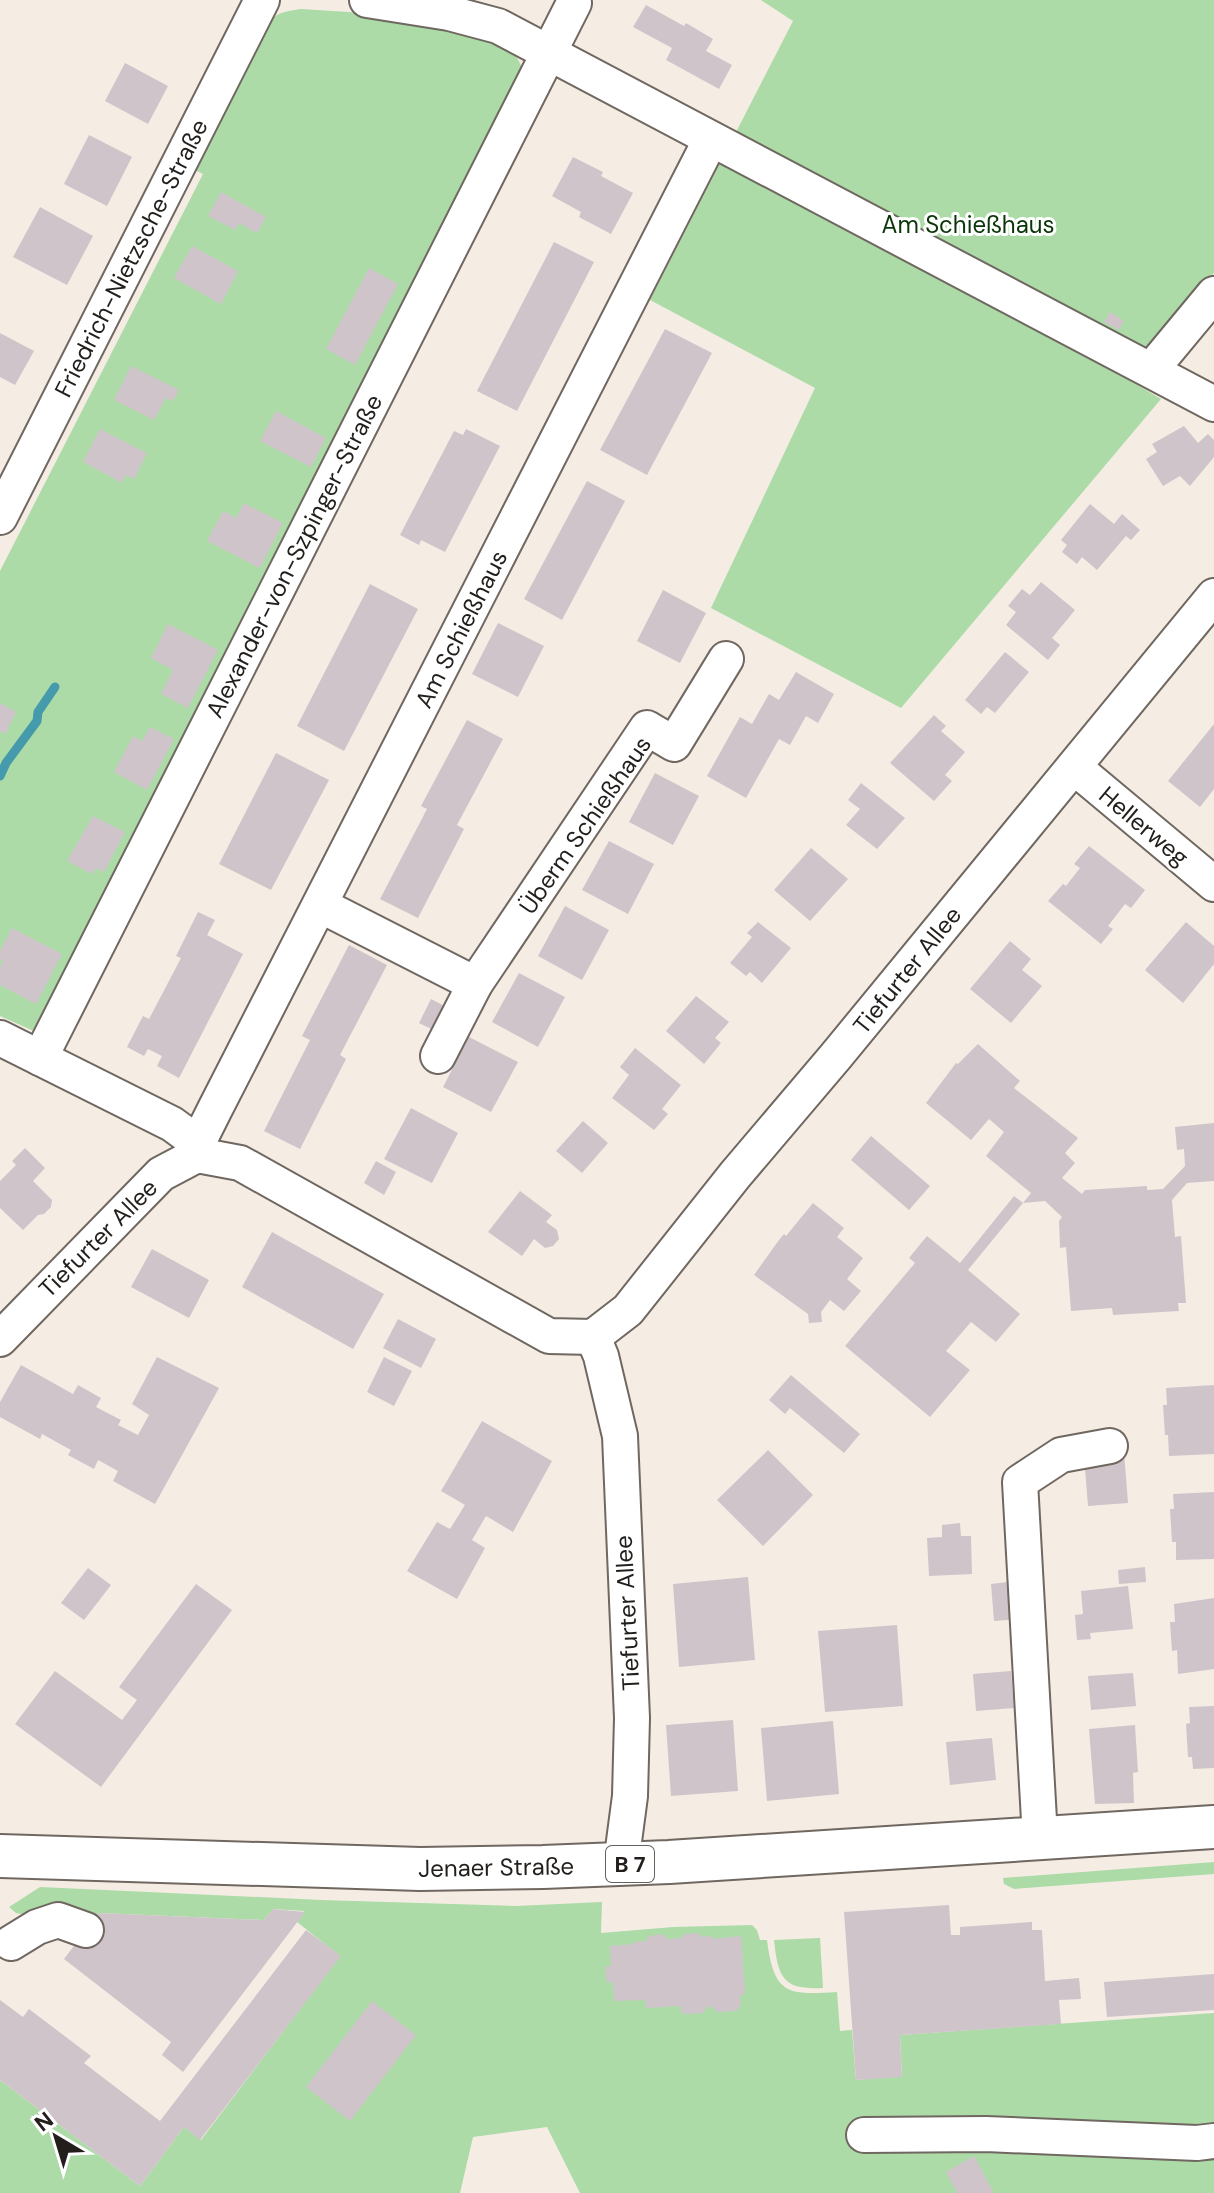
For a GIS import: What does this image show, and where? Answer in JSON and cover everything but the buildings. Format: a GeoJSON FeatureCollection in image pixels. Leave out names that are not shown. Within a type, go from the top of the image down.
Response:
{"type":"FeatureCollection","features":[{"type":"Feature","properties":{"kind":"main road","name":"Jenaer Straße"},"geometry":{"type":"LineString","coordinates":[[0,1856],[420,1869],[621,1864],[1214,1827]]}},
{"type":"Feature","properties":{"kind":"street","name":"Friedrich-Nietzsche-Straße"},"geometry":{"type":"LineString","coordinates":[[0,517],[262,0]]}},
{"type":"Feature","properties":{"kind":"street"},"geometry":{"type":"LineString","coordinates":[[367,0],[449,13],[498,26],[1214,404]]}},
{"type":"Feature","properties":{"kind":"street","name":"Alexander-von-Szpinger-Straße"},"geometry":{"type":"LineString","coordinates":[[40,1058],[574,3]]}},
{"type":"Feature","properties":{"kind":"street","name":"Am Schießhaus"},"geometry":{"type":"LineString","coordinates":[[198,1149],[711,139]]}},
{"type":"Feature","properties":{"kind":"street"},"geometry":{"type":"LineString","coordinates":[[1151,370],[1214,294]]}},
{"type":"Feature","properties":{"kind":"street","name":"Tiefurter Allee"},"geometry":{"type":"LineString","coordinates":[[621,1864],[630,1796],[632,1718],[620,1436],[603,1364],[593,1337],[628,1310],[735,1175],[1214,596]]}},
{"type":"Feature","properties":{"kind":"street","name":"Überm Schießhaus"},"geometry":{"type":"LineString","coordinates":[[438,1056],[475,984],[647,728],[674,744],[726,659]]}},
{"type":"Feature","properties":{"kind":"street","name":"Hellerweg"},"geometry":{"type":"LineString","coordinates":[[1074,767],[1214,884]]}},
{"type":"Feature","properties":{"kind":"street"},"geometry":{"type":"LineString","coordinates":[[320,905],[475,984]]}},
{"type":"Feature","properties":{"kind":"street"},"geometry":{"type":"LineString","coordinates":[[0,1038],[172,1124],[198,1149],[240,1163],[549,1336],[593,1337]]}},
{"type":"Feature","properties":{"kind":"street","name":"Tiefurter Allee"},"geometry":{"type":"LineString","coordinates":[[0,1339],[161,1174],[198,1149]]}},
{"type":"Feature","properties":{"kind":"street"},"geometry":{"type":"LineString","coordinates":[[1040,1838],[1020,1482],[1061,1455],[1110,1446]]}},
{"type":"Feature","properties":{"kind":"street"},"geometry":{"type":"LineString","coordinates":[[11,1943],[37,1927],[58,1920],[86,1930]]}},
{"type":"Feature","properties":{"kind":"street"},"geometry":{"type":"LineString","coordinates":[[864,2135],[986,2134],[1197,2143],[1214,2141]]}},
{"type":"Feature","properties":{"kind":"green space","name":"Am Schießhaus"},"geometry":{"type":"Polygon","coordinates":[[[761,0],[1214,0],[1214,273],[1129,380],[1161,399],[901,708],[711,608],[815,388],[650,300],[793,21],[761,0]]]}},
{"type":"Feature","properties":{"kind":"green space"},"geometry":{"type":"Polygon","coordinates":[[[301,9],[380,14],[485,38],[515,54],[523,69],[36,1032],[0,1016],[0,571],[203,174],[193,169],[267,23],[278,14],[301,9]]]}},
{"type":"Feature","properties":{"kind":"green space"},"geometry":{"type":"Polygon","coordinates":[[[1214,1862],[1214,1874],[1014,1889],[1004,1884],[1003,1878],[1214,1862]]]}},
{"type":"Feature","properties":{"kind":"green space"},"geometry":{"type":"Polygon","coordinates":[[[40,1887],[516,1906],[602,1902],[601,1933],[752,1925],[760,1940],[767,1940],[774,1972],[786,1988],[806,1993],[837,1992],[840,2031],[852,2030],[856,2080],[902,2076],[900,2035],[1214,2013],[1214,2193],[580,2193],[547,2127],[473,2137],[460,2193],[0,2193],[0,2080],[140,2186],[184,2127],[201,2140],[340,1956],[297,1922],[304,1911],[273,1909],[264,1920],[99,1913],[95,1919],[26,1915],[16,1913],[9,1907],[40,1887]]]}},
{"type":"Feature","properties":{"kind":"green space"},"geometry":{"type":"Polygon","coordinates":[[[820,1938],[823,1988],[791,1984],[781,1972],[774,1940],[820,1938]]]}},
{"type":"Feature","properties":{"kind":"waterway"},"geometry":{"type":"LineString","coordinates":[[0,776],[37,721],[38,712],[55,687]]}}]}
